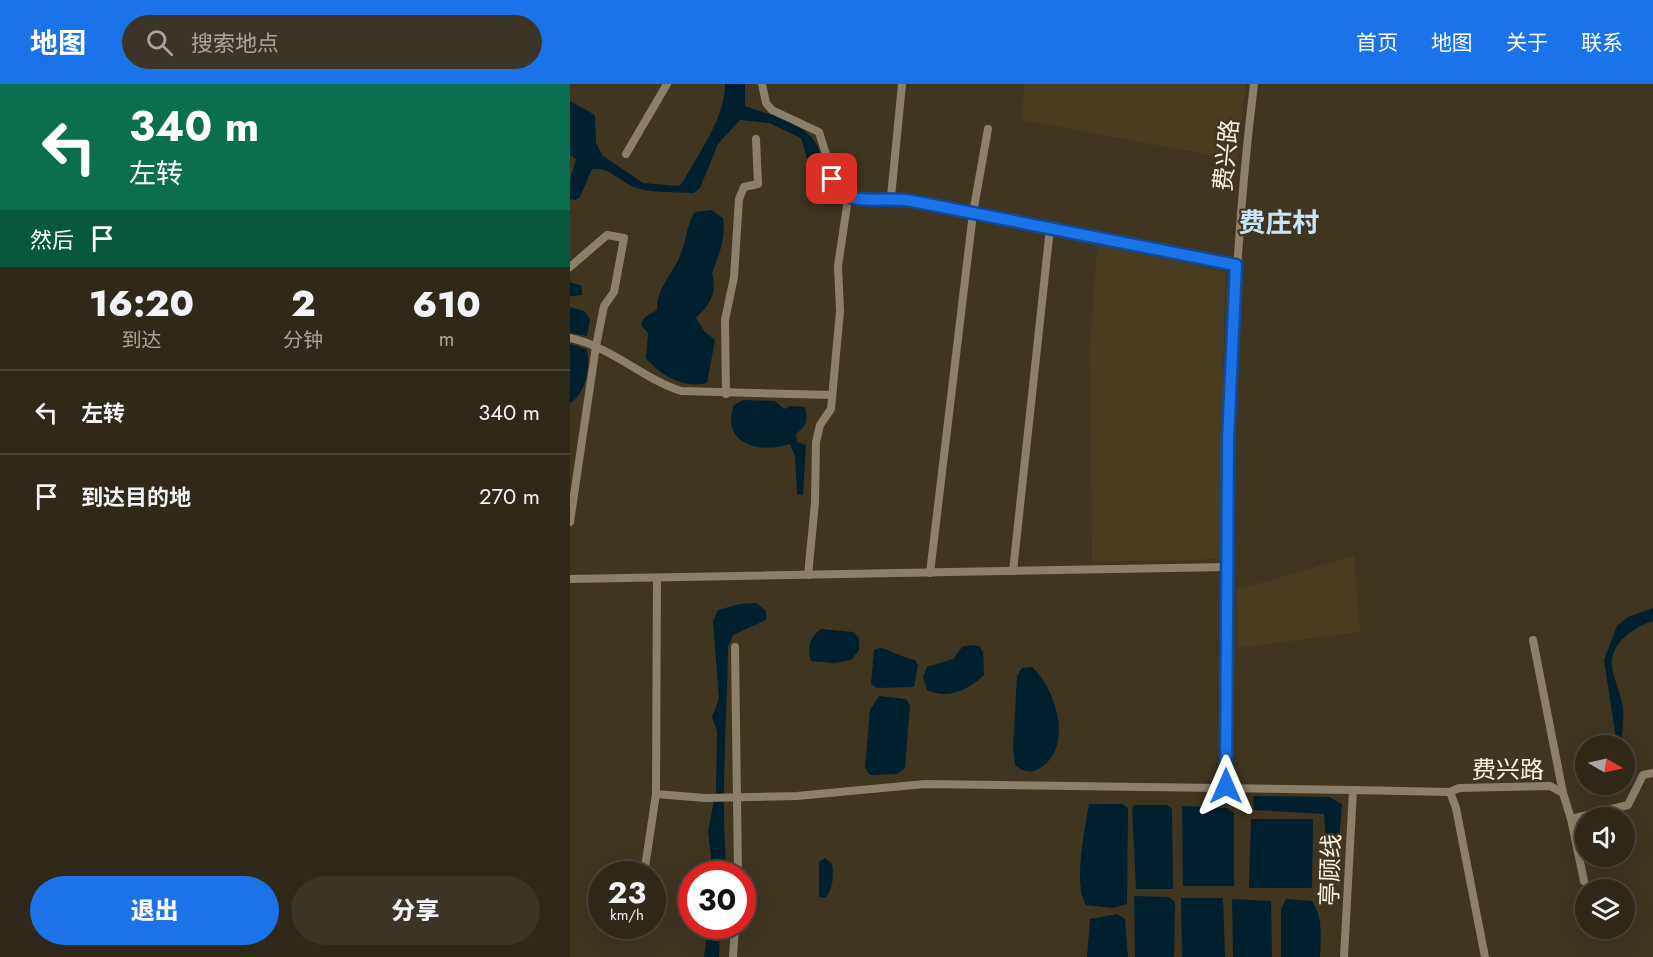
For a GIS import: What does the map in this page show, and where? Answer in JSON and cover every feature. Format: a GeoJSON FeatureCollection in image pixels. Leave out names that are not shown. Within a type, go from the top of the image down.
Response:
{"type":"FeatureCollection","features":[{"type":"Feature","properties":{"kind":"street"},"geometry":{"type":"LineString","coordinates":[[626,154],[667,84]]}},
{"type":"Feature","properties":{"kind":"street"},"geometry":{"type":"LineString","coordinates":[[762,84],[766,104],[772,110],[819,132],[838,193],[848,199],[891,197],[1236,265]]}},
{"type":"Feature","properties":{"kind":"street"},"geometry":{"type":"LineString","coordinates":[[891,197],[902,84]]}},
{"type":"Feature","properties":{"kind":"street","name":"费兴路"},"geometry":{"type":"LineString","coordinates":[[1254,84],[1242,185],[1236,265],[1228,440],[1226,786],[1450,792],[1459,788],[1550,786],[1563,793],[1584,879]]}},
{"type":"Feature","properties":{"kind":"street"},"geometry":{"type":"LineString","coordinates":[[930,573],[973,213],[988,129]]}},
{"type":"Feature","properties":{"kind":"street"},"geometry":{"type":"LineString","coordinates":[[726,394],[727,302],[734,277],[739,199],[744,187],[758,184],[756,139]]}},
{"type":"Feature","properties":{"kind":"street"},"geometry":{"type":"LineString","coordinates":[[807,575],[815,503],[816,442],[820,425],[831,409],[840,311],[838,266],[848,199]]}},
{"type":"Feature","properties":{"kind":"street"},"geometry":{"type":"LineString","coordinates":[[1013,571],[1050,228]]}},
{"type":"Feature","properties":{"kind":"street"},"geometry":{"type":"LineString","coordinates":[[570,267],[607,235],[624,238],[614,292],[604,306],[596,346],[570,522]]}},
{"type":"Feature","properties":{"kind":"street"},"geometry":{"type":"LineString","coordinates":[[570,338],[596,346],[665,386],[681,391],[726,394],[832,395]]}},
{"type":"Feature","properties":{"kind":"street"},"geometry":{"type":"LineString","coordinates":[[570,579],[1227,567]]}},
{"type":"Feature","properties":{"kind":"street"},"geometry":{"type":"LineString","coordinates":[[646,861],[656,794],[657,578]]}},
{"type":"Feature","properties":{"kind":"street"},"geometry":{"type":"LineString","coordinates":[[1533,640],[1563,793]]}},
{"type":"Feature","properties":{"kind":"street"},"geometry":{"type":"LineString","coordinates":[[735,647],[738,861]]}},
{"type":"Feature","properties":{"kind":"street"},"geometry":{"type":"LineString","coordinates":[[1571,819],[1628,805],[1643,775],[1653,773]]}},
{"type":"Feature","properties":{"kind":"street"},"geometry":{"type":"LineString","coordinates":[[656,794],[705,798],[796,796],[925,783],[1226,786]]}},
{"type":"Feature","properties":{"kind":"street","name":"亭顾线"},"geometry":{"type":"LineString","coordinates":[[1344,957],[1356,789]]}},
{"type":"Feature","properties":{"kind":"street"},"geometry":{"type":"LineString","coordinates":[[1450,792],[1456,808],[1485,957]]}},
{"type":"Feature","properties":{"kind":"street"},"geometry":{"type":"LineString","coordinates":[[733,957],[734,939]]}},
{"type":"Feature","properties":{"kind":"shaded area"},"geometry":{"type":"Polygon","coordinates":[[[1024,84],[1246,84],[1237,160],[1022,120],[1024,84]]]}},
{"type":"Feature","properties":{"kind":"shaded area"},"geometry":{"type":"Polygon","coordinates":[[[1097,244],[1225,272],[1220,559],[1092,562],[1090,350],[1097,244]]]}},
{"type":"Feature","properties":{"kind":"shaded area"},"geometry":{"type":"Polygon","coordinates":[[[1354,556],[1360,632],[1238,648],[1236,590],[1354,556]]]}},
{"type":"Feature","properties":{"kind":"water"},"geometry":{"type":"Polygon","coordinates":[[[725,84],[745,84],[745,106],[786,120],[810,135],[821,159],[819,175],[812,175],[801,138],[769,123],[740,120],[718,144],[700,188],[694,193],[640,189],[611,173],[592,169],[580,197],[575,200],[570,199],[570,180],[576,159],[570,155],[570,101],[595,115],[596,143],[602,155],[643,183],[679,186],[716,122],[724,97],[725,84]]]}},
{"type":"Feature","properties":{"kind":"water"},"geometry":{"type":"Polygon","coordinates":[[[711,210],[723,218],[723,240],[712,274],[713,293],[705,308],[696,318],[705,332],[715,340],[707,383],[689,384],[665,375],[646,358],[648,333],[641,325],[644,318],[657,310],[659,295],[678,260],[695,212],[711,210]]]}},
{"type":"Feature","properties":{"kind":"water"},"geometry":{"type":"Polygon","coordinates":[[[570,282],[582,286],[582,295],[570,296],[570,282]]]}},
{"type":"Feature","properties":{"kind":"water"},"geometry":{"type":"Polygon","coordinates":[[[570,307],[584,311],[590,319],[587,336],[570,333],[570,307]]]}},
{"type":"Feature","properties":{"kind":"water"},"geometry":{"type":"Polygon","coordinates":[[[570,344],[586,349],[588,371],[583,387],[570,403],[570,344]]]}},
{"type":"Feature","properties":{"kind":"water"},"geometry":{"type":"Polygon","coordinates":[[[743,400],[775,401],[784,409],[790,406],[805,407],[806,422],[796,434],[797,442],[806,445],[803,495],[797,494],[795,456],[790,444],[779,447],[756,447],[738,438],[731,419],[734,405],[743,400]]]}},
{"type":"Feature","properties":{"kind":"water"},"geometry":{"type":"Polygon","coordinates":[[[756,603],[766,611],[766,620],[733,635],[728,647],[724,789],[726,861],[711,861],[708,831],[716,791],[717,731],[712,717],[719,699],[713,621],[718,610],[740,604],[756,603]]]}},
{"type":"Feature","properties":{"kind":"water"},"geometry":{"type":"Polygon","coordinates":[[[1653,608],[1653,621],[1638,627],[1625,637],[1619,643],[1612,658],[1623,713],[1622,735],[1615,735],[1604,660],[1617,626],[1628,617],[1653,608]]]}},
{"type":"Feature","properties":{"kind":"water"},"geometry":{"type":"Polygon","coordinates":[[[821,629],[853,632],[859,638],[859,650],[851,660],[835,663],[811,661],[810,643],[821,629]]]}},
{"type":"Feature","properties":{"kind":"water"},"geometry":{"type":"Polygon","coordinates":[[[979,646],[983,652],[984,675],[964,689],[950,694],[927,690],[923,677],[927,667],[953,659],[962,647],[979,646]]]}},
{"type":"Feature","properties":{"kind":"water"},"geometry":{"type":"Polygon","coordinates":[[[880,648],[915,660],[918,665],[914,687],[877,688],[871,684],[874,650],[880,648]]]}},
{"type":"Feature","properties":{"kind":"water"},"geometry":{"type":"Polygon","coordinates":[[[1032,667],[1041,677],[1054,703],[1059,733],[1050,759],[1040,768],[1030,772],[1015,765],[1013,748],[1017,676],[1022,668],[1032,667]]]}},
{"type":"Feature","properties":{"kind":"water"},"geometry":{"type":"Polygon","coordinates":[[[879,696],[906,699],[910,705],[905,768],[897,774],[870,775],[865,768],[870,710],[879,696]]]}},
{"type":"Feature","properties":{"kind":"water"},"geometry":{"type":"Polygon","coordinates":[[[1253,796],[1329,797],[1342,804],[1339,840],[1326,843],[1324,814],[1254,810],[1253,796]]]}},
{"type":"Feature","properties":{"kind":"water"},"geometry":{"type":"Polygon","coordinates":[[[1089,804],[1122,804],[1128,808],[1127,904],[1112,908],[1086,905],[1082,896],[1081,856],[1089,804]]]}},
{"type":"Feature","properties":{"kind":"water"},"geometry":{"type":"Polygon","coordinates":[[[1134,805],[1167,805],[1172,809],[1173,889],[1136,889],[1132,808],[1134,805]]]}},
{"type":"Feature","properties":{"kind":"water"},"geometry":{"type":"Polygon","coordinates":[[[1182,806],[1227,808],[1234,813],[1234,886],[1183,886],[1182,806]]]}},
{"type":"Feature","properties":{"kind":"water"},"geometry":{"type":"Polygon","coordinates":[[[1251,819],[1313,819],[1312,888],[1249,888],[1251,819]]]}},
{"type":"Feature","properties":{"kind":"water"},"geometry":{"type":"Polygon","coordinates":[[[825,858],[832,864],[833,873],[831,887],[825,898],[819,897],[819,862],[825,858]]]}},
{"type":"Feature","properties":{"kind":"water"},"geometry":{"type":"Polygon","coordinates":[[[1134,896],[1169,897],[1175,902],[1174,957],[1135,957],[1134,896]]]}},
{"type":"Feature","properties":{"kind":"water"},"geometry":{"type":"Polygon","coordinates":[[[1181,898],[1223,898],[1225,957],[1182,957],[1181,898]]]}},
{"type":"Feature","properties":{"kind":"water"},"geometry":{"type":"Polygon","coordinates":[[[1232,899],[1271,901],[1272,957],[1233,957],[1232,899]]]}},
{"type":"Feature","properties":{"kind":"water"},"geometry":{"type":"Polygon","coordinates":[[[1286,899],[1312,901],[1316,907],[1320,928],[1320,957],[1281,957],[1281,909],[1286,899]]]}},
{"type":"Feature","properties":{"kind":"water"},"geometry":{"type":"Polygon","coordinates":[[[1117,914],[1125,919],[1128,957],[1087,957],[1090,919],[1117,914]]]}},
{"type":"Feature","properties":{"kind":"water"},"geometry":{"type":"Polygon","coordinates":[[[706,939],[720,939],[719,957],[704,957],[706,939]]]}},
{"type":"Feature","properties":{"kind":"district","name":"费庄村"},"geometry":{"type":"Point","coordinates":[1279,222]}},
{"type":"Feature","properties":{"kind":"route"},"geometry":{"type":"LineString","coordinates":[[832,179],[838,193],[848,199],[891,197],[1236,265],[1228,440],[1226,786]]}}]}
